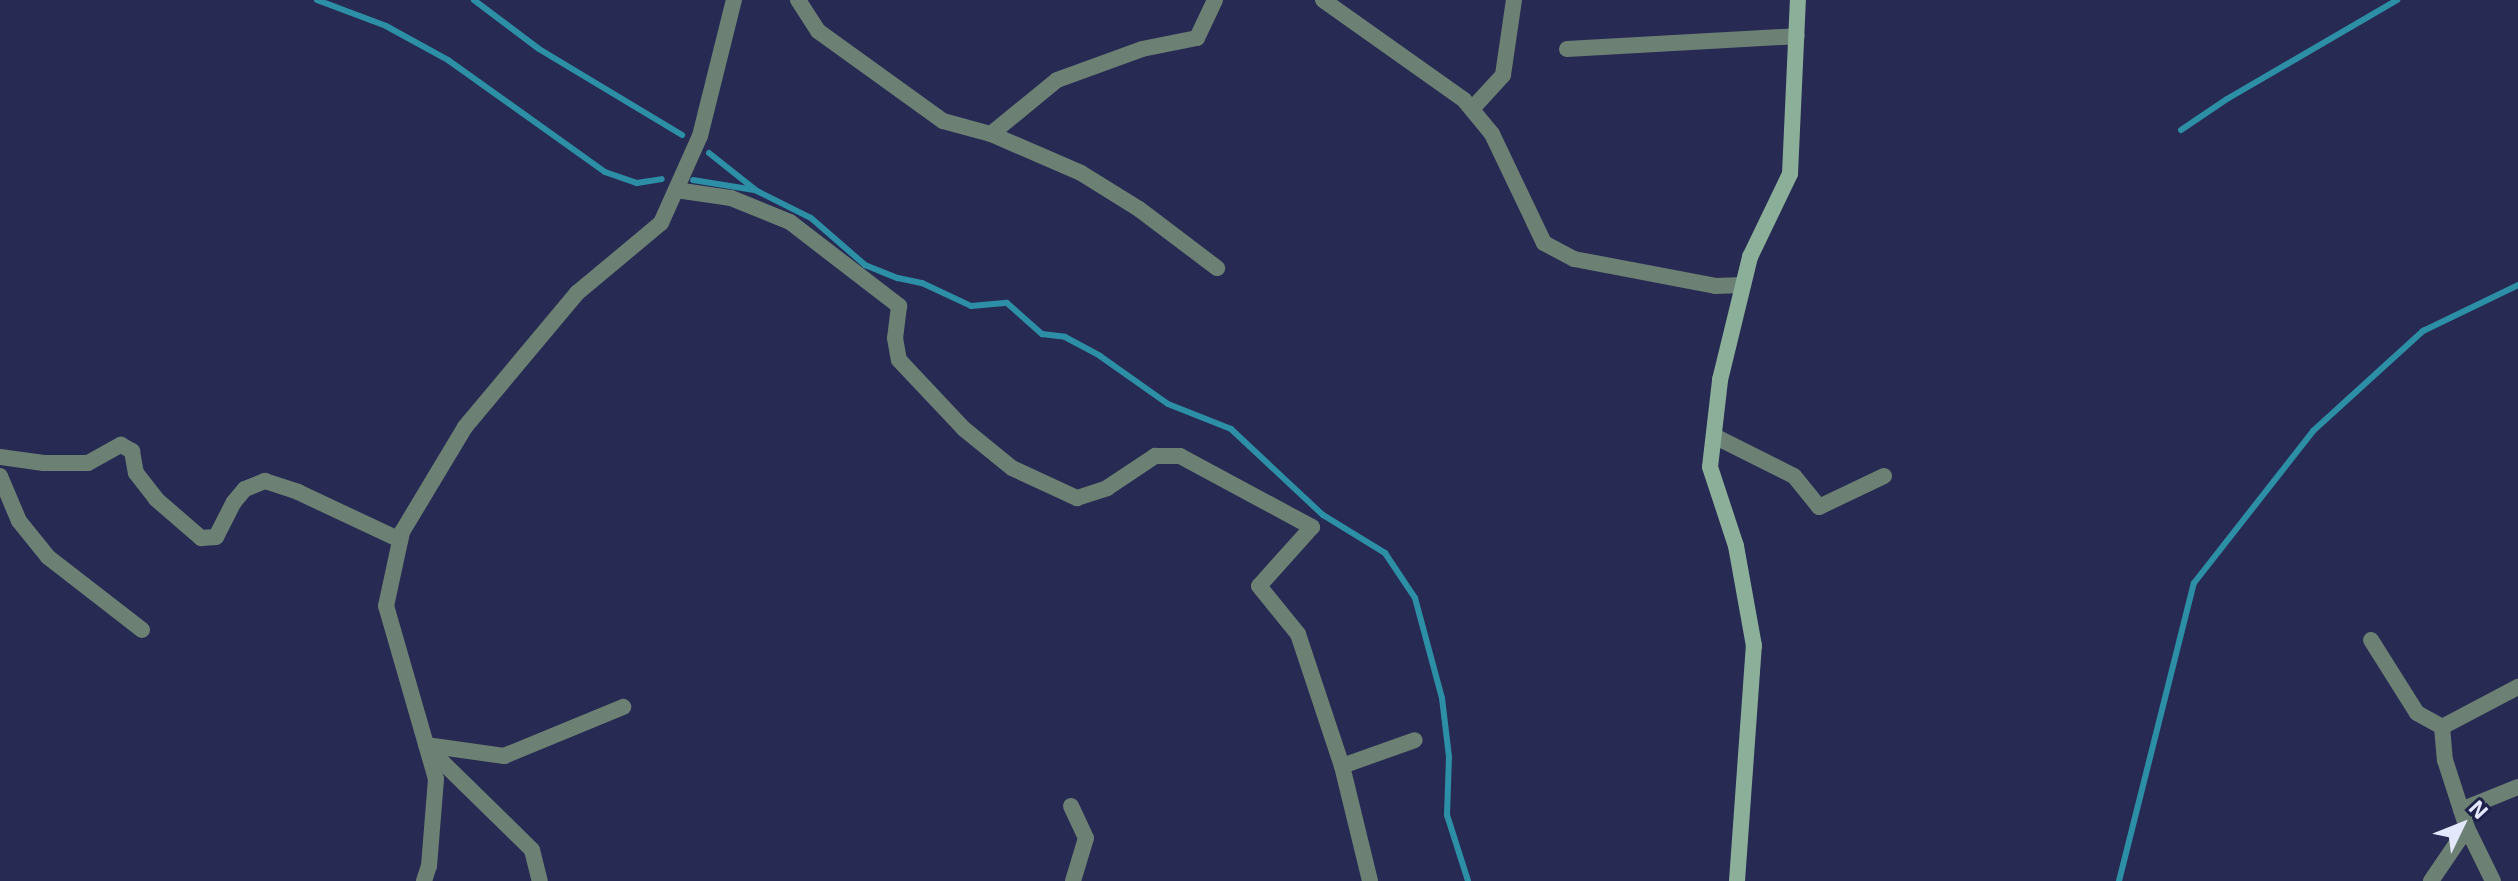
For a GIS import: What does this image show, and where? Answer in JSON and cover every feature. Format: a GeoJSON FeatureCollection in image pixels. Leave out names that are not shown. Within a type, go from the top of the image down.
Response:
{"type":"FeatureCollection","features":[{"type":"Feature","properties":{"kind":"street"},"geometry":{"type":"LineString","coordinates":[[424,881],[429,866],[436,779],[386,606],[400,540],[465,427],[577,293],[661,223],[700,136],[734,0]]}},
{"type":"Feature","properties":{"kind":"street"},"geometry":{"type":"LineString","coordinates":[[798,0],[818,31],[943,121],[991,134],[1081,173],[1139,209],[1217,268]]}},
{"type":"Feature","properties":{"kind":"street"},"geometry":{"type":"LineString","coordinates":[[991,134],[1057,80],[1142,49],[1197,38],[1215,0]]}},
{"type":"Feature","properties":{"kind":"street"},"geometry":{"type":"LineString","coordinates":[[1323,0],[1472,109],[1492,134],[1544,243],[1574,259],[1715,286],[1743,285]]}},
{"type":"Feature","properties":{"kind":"street"},"geometry":{"type":"LineString","coordinates":[[1472,109],[1503,75],[1514,0]]}},
{"type":"Feature","properties":{"kind":"street"},"geometry":{"type":"LineString","coordinates":[[1737,881],[1754,646],[1736,546],[1710,467],[1720,380],[1750,257],[1790,174],[1798,0]]}},
{"type":"Feature","properties":{"kind":"street"},"geometry":{"type":"LineString","coordinates":[[1567,49],[1797,36]]}},
{"type":"Feature","properties":{"kind":"street"},"geometry":{"type":"LineString","coordinates":[[676,190],[731,198],[790,222],[899,306],[895,338],[899,360],[964,429],[1012,468],[1077,498],[1107,488],[1155,456],[1180,456],[1312,527],[1259,586],[1298,634],[1342,766],[1370,881]]}},
{"type":"Feature","properties":{"kind":"street"},"geometry":{"type":"LineString","coordinates":[[1714,436],[1794,476],[1819,507],[1884,476]]}},
{"type":"Feature","properties":{"kind":"street"},"geometry":{"type":"LineString","coordinates":[[0,457],[44,463],[88,463],[121,445],[132,451],[136,473],[156,499],[201,538],[216,537],[234,502],[245,489],[265,481],[298,492],[400,540]]}},
{"type":"Feature","properties":{"kind":"street"},"geometry":{"type":"LineString","coordinates":[[0,476],[19,521],[48,557],[142,630]]}},
{"type":"Feature","properties":{"kind":"street"},"geometry":{"type":"LineString","coordinates":[[2371,640],[2417,713],[2442,727]]}},
{"type":"Feature","properties":{"kind":"street"},"geometry":{"type":"LineString","coordinates":[[2442,727],[2518,687]]}},
{"type":"Feature","properties":{"kind":"street"},"geometry":{"type":"LineString","coordinates":[[426,745],[504,756],[623,707]]}},
{"type":"Feature","properties":{"kind":"street"},"geometry":{"type":"LineString","coordinates":[[2442,727],[2445,760],[2461,810],[2493,881]]}},
{"type":"Feature","properties":{"kind":"street"},"geometry":{"type":"LineString","coordinates":[[1342,766],[1415,740]]}},
{"type":"Feature","properties":{"kind":"street"},"geometry":{"type":"LineString","coordinates":[[426,745],[532,850],[540,881]]}},
{"type":"Feature","properties":{"kind":"street"},"geometry":{"type":"LineString","coordinates":[[2461,810],[2518,787]]}},
{"type":"Feature","properties":{"kind":"street"},"geometry":{"type":"LineString","coordinates":[[1071,806],[1086,838],[1073,881]]}},
{"type":"Feature","properties":{"kind":"street"},"geometry":{"type":"LineString","coordinates":[[2431,881],[2467,828]]}},
{"type":"Feature","properties":{"kind":"waterway"},"geometry":{"type":"LineString","coordinates":[[317,0],[386,26],[448,60],[605,172],[637,183],[662,179]]}},
{"type":"Feature","properties":{"kind":"waterway"},"geometry":{"type":"LineString","coordinates":[[474,0],[539,49],[682,135]]}},
{"type":"Feature","properties":{"kind":"waterway"},"geometry":{"type":"LineString","coordinates":[[2181,130],[2227,99],[2397,0]]}},
{"type":"Feature","properties":{"kind":"waterway"},"geometry":{"type":"LineString","coordinates":[[709,153],[757,191],[811,218],[865,265],[898,278],[922,283],[971,306],[1007,303],[1042,334],[1065,337],[1100,356],[1168,404],[1231,429],[1323,515],[1385,553],[1415,598],[1442,698],[1449,757],[1447,815],[1468,881]]}},
{"type":"Feature","properties":{"kind":"waterway"},"geometry":{"type":"LineString","coordinates":[[693,180],[754,190]]}},
{"type":"Feature","properties":{"kind":"waterway"},"geometry":{"type":"LineString","coordinates":[[2119,881],[2194,583],[2313,431],[2423,331],[2518,285]]}}]}
